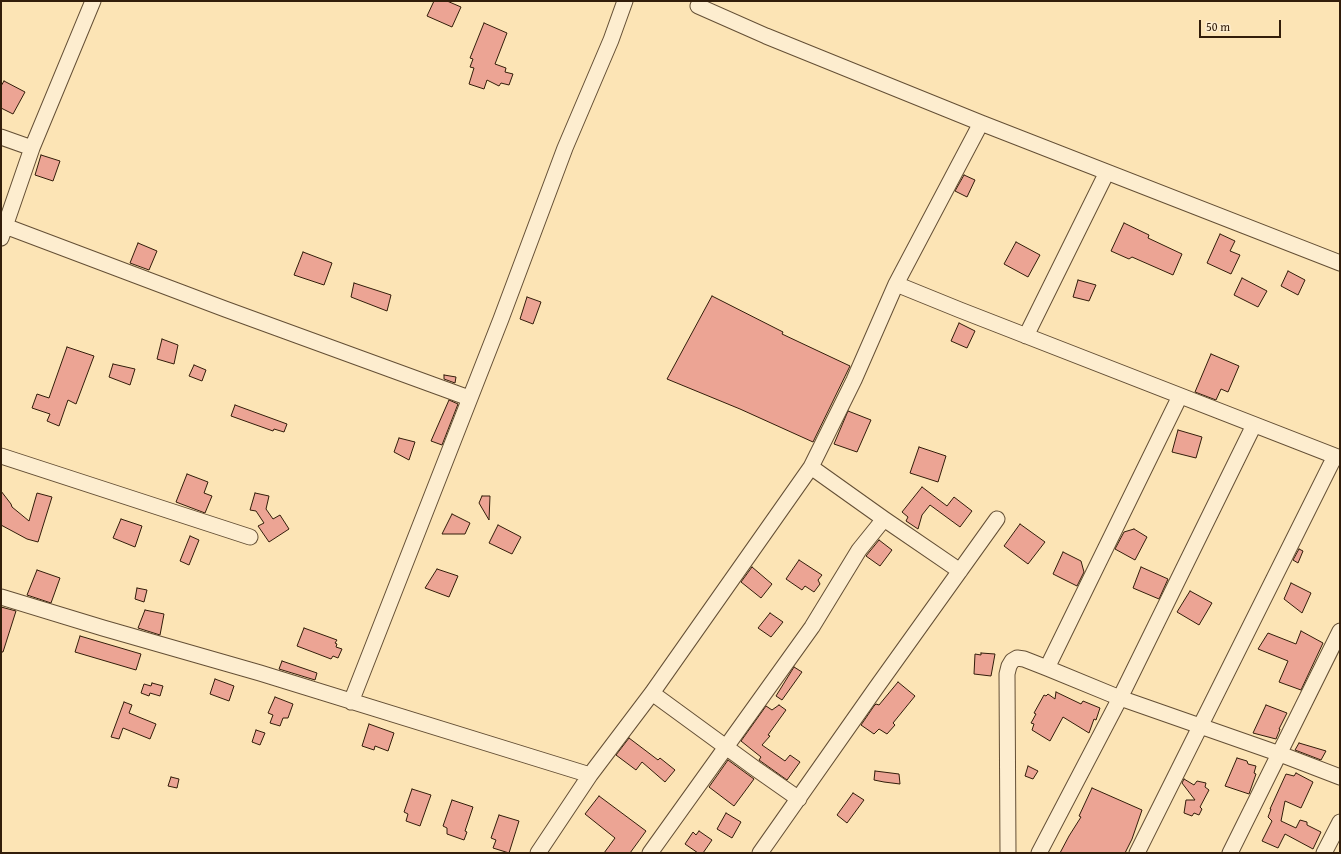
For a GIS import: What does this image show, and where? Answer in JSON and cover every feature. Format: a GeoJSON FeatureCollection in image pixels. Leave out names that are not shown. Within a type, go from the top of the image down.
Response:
{"type":"FeatureCollection","features":[{"type":"Feature","properties":{"kind":"street"},"geometry":{"type":"LineString","coordinates":[[93,1],[32,148],[3,232],[225,309],[469,398]]}},
{"type":"Feature","properties":{"kind":"street"},"geometry":{"type":"LineString","coordinates":[[351,702],[504,312],[565,148],[611,40],[625,1]]}},
{"type":"Feature","properties":{"kind":"street"},"geometry":{"type":"LineString","coordinates":[[695,3],[795,48],[981,124],[1340,263]]}},
{"type":"Feature","properties":{"kind":"street"},"geometry":{"type":"LineString","coordinates":[[538,853],[590,775],[652,693],[811,467],[854,380],[896,284],[981,124]]}},
{"type":"Feature","properties":{"kind":"street"},"geometry":{"type":"LineString","coordinates":[[1,137],[32,148]]}},
{"type":"Feature","properties":{"kind":"street"},"geometry":{"type":"LineString","coordinates":[[1026,336],[1107,172]]}},
{"type":"Feature","properties":{"kind":"street"},"geometry":{"type":"LineString","coordinates":[[896,284],[1337,457],[1137,853]]}},
{"type":"Feature","properties":{"kind":"street"},"geometry":{"type":"LineString","coordinates":[[1048,668],[1180,396]]}},
{"type":"Feature","properties":{"kind":"street"},"geometry":{"type":"LineString","coordinates":[[1039,853],[1120,698],[1254,425]]}},
{"type":"Feature","properties":{"kind":"street"},"geometry":{"type":"LineString","coordinates":[[1,456],[250,537]]}},
{"type":"Feature","properties":{"kind":"street"},"geometry":{"type":"LineString","coordinates":[[811,467],[960,571]]}},
{"type":"Feature","properties":{"kind":"street"},"geometry":{"type":"LineString","coordinates":[[650,853],[812,627],[859,550],[884,519]]}},
{"type":"Feature","properties":{"kind":"street"},"geometry":{"type":"LineString","coordinates":[[760,853],[997,520]]}},
{"type":"Feature","properties":{"kind":"street"},"geometry":{"type":"LineString","coordinates":[[1,597],[260,673],[590,775]]}},
{"type":"Feature","properties":{"kind":"street"},"geometry":{"type":"LineString","coordinates":[[1230,853],[1340,631]]}},
{"type":"Feature","properties":{"kind":"street"},"geometry":{"type":"LineString","coordinates":[[1008,853],[1007,674],[1012,661],[1017,658],[1048,668],[1120,698],[1280,754],[1340,777]]}},
{"type":"Feature","properties":{"kind":"street"},"geometry":{"type":"LineString","coordinates":[[652,693],[799,799]]}},
{"type":"Feature","properties":{"kind":"street"},"geometry":{"type":"LineString","coordinates":[[1324,853],[1340,822]]}},
{"type":"Feature","properties":{"kind":"building"},"geometry":{"type":"Polygon","coordinates":[[[434,1],[447,1],[461,7],[452,27],[427,16],[434,1]]]}},
{"type":"Feature","properties":{"kind":"building"},"geometry":{"type":"Polygon","coordinates":[[[484,23],[507,33],[495,64],[506,68],[505,72],[513,74],[509,85],[501,83],[499,86],[487,80],[484,89],[469,84],[474,68],[470,67],[473,59],[470,58],[484,23]]]}},
{"type":"Feature","properties":{"kind":"building"},"geometry":{"type":"Polygon","coordinates":[[[4,81],[25,92],[13,114],[1,108],[1,86],[4,81]]]}},
{"type":"Feature","properties":{"kind":"building"},"geometry":{"type":"Polygon","coordinates":[[[41,155],[60,161],[53,181],[35,175],[41,155]]]}},
{"type":"Feature","properties":{"kind":"building"},"geometry":{"type":"Polygon","coordinates":[[[964,175],[975,180],[967,197],[955,191],[964,175]]]}},
{"type":"Feature","properties":{"kind":"building"},"geometry":{"type":"Polygon","coordinates":[[[1124,223],[1149,235],[1148,238],[1182,254],[1173,275],[1132,257],[1129,259],[1111,251],[1124,223]]]}},
{"type":"Feature","properties":{"kind":"building"},"geometry":{"type":"Polygon","coordinates":[[[1220,234],[1235,241],[1230,251],[1240,255],[1231,274],[1207,263],[1220,234]]]}},
{"type":"Feature","properties":{"kind":"building"},"geometry":{"type":"Polygon","coordinates":[[[1016,242],[1040,255],[1028,277],[1004,264],[1016,242]]]}},
{"type":"Feature","properties":{"kind":"building"},"geometry":{"type":"Polygon","coordinates":[[[138,243],[157,251],[149,270],[130,263],[138,243]]]}},
{"type":"Feature","properties":{"kind":"building"},"geometry":{"type":"Polygon","coordinates":[[[303,252],[332,263],[324,285],[294,275],[303,252]]]}},
{"type":"Feature","properties":{"kind":"building"},"geometry":{"type":"Polygon","coordinates":[[[1288,271],[1305,280],[1298,295],[1281,286],[1288,271]]]}},
{"type":"Feature","properties":{"kind":"building"},"geometry":{"type":"Polygon","coordinates":[[[1242,278],[1267,291],[1258,307],[1234,295],[1242,278]]]}},
{"type":"Feature","properties":{"kind":"building"},"geometry":{"type":"Polygon","coordinates":[[[1078,280],[1096,285],[1089,301],[1073,297],[1078,280]]]}},
{"type":"Feature","properties":{"kind":"building"},"geometry":{"type":"Polygon","coordinates":[[[354,283],[391,295],[387,311],[351,297],[354,283]]]}},
{"type":"Feature","properties":{"kind":"building"},"geometry":{"type":"Polygon","coordinates":[[[712,296],[783,332],[782,334],[850,366],[813,442],[740,409],[667,379],[712,296]]]}},
{"type":"Feature","properties":{"kind":"building"},"geometry":{"type":"Polygon","coordinates":[[[527,297],[541,302],[533,324],[520,319],[527,297]]]}},
{"type":"Feature","properties":{"kind":"building"},"geometry":{"type":"Polygon","coordinates":[[[959,323],[975,331],[967,348],[951,341],[959,323]]]}},
{"type":"Feature","properties":{"kind":"building"},"geometry":{"type":"Polygon","coordinates":[[[162,339],[178,345],[174,364],[157,359],[162,339]]]}},
{"type":"Feature","properties":{"kind":"building"},"geometry":{"type":"Polygon","coordinates":[[[67,347],[94,356],[76,404],[68,400],[59,426],[47,421],[50,414],[32,408],[37,394],[49,398],[67,347]]]}},
{"type":"Feature","properties":{"kind":"building"},"geometry":{"type":"Polygon","coordinates":[[[1211,354],[1239,366],[1228,392],[1221,389],[1216,400],[1195,392],[1211,354]]]}},
{"type":"Feature","properties":{"kind":"building"},"geometry":{"type":"Polygon","coordinates":[[[113,364],[135,369],[130,385],[109,377],[113,364]]]}},
{"type":"Feature","properties":{"kind":"building"},"geometry":{"type":"Polygon","coordinates":[[[194,365],[206,370],[202,381],[189,376],[194,365]]]}},
{"type":"Feature","properties":{"kind":"building"},"geometry":{"type":"Polygon","coordinates":[[[444,375],[456,377],[455,383],[444,379],[444,375]]]}},
{"type":"Feature","properties":{"kind":"building"},"geometry":{"type":"Polygon","coordinates":[[[449,400],[458,404],[442,445],[431,441],[449,400]]]}},
{"type":"Feature","properties":{"kind":"building"},"geometry":{"type":"Polygon","coordinates":[[[235,405],[287,424],[284,432],[274,429],[273,431],[231,416],[235,405]]]}},
{"type":"Feature","properties":{"kind":"building"},"geometry":{"type":"Polygon","coordinates":[[[848,411],[871,420],[857,452],[834,444],[848,411]]]}},
{"type":"Feature","properties":{"kind":"building"},"geometry":{"type":"Polygon","coordinates":[[[1178,430],[1202,437],[1196,458],[1172,452],[1178,430]]]}},
{"type":"Feature","properties":{"kind":"building"},"geometry":{"type":"Polygon","coordinates":[[[399,438],[415,442],[409,460],[394,452],[399,438]]]}},
{"type":"Feature","properties":{"kind":"building"},"geometry":{"type":"Polygon","coordinates":[[[919,447],[946,456],[938,482],[910,473],[919,447]]]}},
{"type":"Feature","properties":{"kind":"building"},"geometry":{"type":"Polygon","coordinates":[[[187,474],[208,482],[204,493],[212,496],[205,513],[176,502],[187,474]]]}},
{"type":"Feature","properties":{"kind":"building"},"geometry":{"type":"Polygon","coordinates":[[[922,487],[947,506],[954,497],[972,511],[960,527],[930,505],[922,515],[918,529],[906,521],[908,517],[902,512],[922,487]]]}},
{"type":"Feature","properties":{"kind":"building"},"geometry":{"type":"Polygon","coordinates":[[[1,491],[12,507],[29,521],[37,493],[52,497],[38,542],[27,539],[1,525],[1,491]]]}},
{"type":"Feature","properties":{"kind":"building"},"geometry":{"type":"Polygon","coordinates":[[[255,493],[269,496],[266,509],[273,519],[280,515],[289,529],[269,542],[258,526],[264,523],[256,511],[250,510],[255,493]]]}},
{"type":"Feature","properties":{"kind":"building"},"geometry":{"type":"Polygon","coordinates":[[[482,496],[490,496],[489,520],[479,503],[482,496]]]}},
{"type":"Feature","properties":{"kind":"building"},"geometry":{"type":"Polygon","coordinates":[[[452,514],[470,523],[465,534],[442,534],[452,514]]]}},
{"type":"Feature","properties":{"kind":"building"},"geometry":{"type":"Polygon","coordinates":[[[121,519],[142,526],[135,547],[113,538],[121,519]]]}},
{"type":"Feature","properties":{"kind":"building"},"geometry":{"type":"Polygon","coordinates":[[[1020,524],[1045,542],[1028,564],[1004,546],[1020,524]]]}},
{"type":"Feature","properties":{"kind":"building"},"geometry":{"type":"Polygon","coordinates":[[[498,525],[521,537],[512,554],[489,543],[498,525]]]}},
{"type":"Feature","properties":{"kind":"building"},"geometry":{"type":"Polygon","coordinates":[[[1134,529],[1147,537],[1135,560],[1115,549],[1124,532],[1134,529]]]}},
{"type":"Feature","properties":{"kind":"building"},"geometry":{"type":"Polygon","coordinates":[[[190,536],[199,540],[189,565],[180,561],[190,536]]]}},
{"type":"Feature","properties":{"kind":"building"},"geometry":{"type":"Polygon","coordinates":[[[879,540],[892,550],[880,566],[866,556],[879,540]]]}},
{"type":"Feature","properties":{"kind":"building"},"geometry":{"type":"Polygon","coordinates":[[[1299,549],[1303,551],[1298,563],[1293,560],[1299,549]]]}},
{"type":"Feature","properties":{"kind":"building"},"geometry":{"type":"Polygon","coordinates":[[[1063,552],[1081,561],[1084,572],[1077,586],[1053,574],[1063,552]]]}},
{"type":"Feature","properties":{"kind":"building"},"geometry":{"type":"Polygon","coordinates":[[[799,560],[822,575],[818,580],[820,584],[814,592],[805,586],[802,590],[786,579],[799,560]]]}},
{"type":"Feature","properties":{"kind":"building"},"geometry":{"type":"Polygon","coordinates":[[[752,567],[772,584],[761,598],[741,582],[752,567]]]}},
{"type":"Feature","properties":{"kind":"building"},"geometry":{"type":"Polygon","coordinates":[[[1141,567],[1168,579],[1159,599],[1133,588],[1141,567]]]}},
{"type":"Feature","properties":{"kind":"building"},"geometry":{"type":"Polygon","coordinates":[[[437,569],[458,576],[449,597],[425,588],[437,569]]]}},
{"type":"Feature","properties":{"kind":"building"},"geometry":{"type":"Polygon","coordinates":[[[37,570],[60,578],[51,603],[27,595],[37,570]]]}},
{"type":"Feature","properties":{"kind":"building"},"geometry":{"type":"Polygon","coordinates":[[[1291,583],[1311,593],[1302,613],[1284,599],[1291,583]]]}},
{"type":"Feature","properties":{"kind":"building"},"geometry":{"type":"Polygon","coordinates":[[[137,588],[147,590],[144,602],[135,599],[137,588]]]}},
{"type":"Feature","properties":{"kind":"building"},"geometry":{"type":"Polygon","coordinates":[[[1190,591],[1212,603],[1199,625],[1177,612],[1190,591]]]}},
{"type":"Feature","properties":{"kind":"building"},"geometry":{"type":"Polygon","coordinates":[[[1,607],[16,611],[3,652],[1,652],[1,607]]]}},
{"type":"Feature","properties":{"kind":"building"},"geometry":{"type":"Polygon","coordinates":[[[145,610],[164,614],[160,635],[138,628],[145,610]]]}},
{"type":"Feature","properties":{"kind":"building"},"geometry":{"type":"Polygon","coordinates":[[[770,613],[783,622],[771,637],[758,628],[770,613]]]}},
{"type":"Feature","properties":{"kind":"building"},"geometry":{"type":"Polygon","coordinates":[[[304,628],[337,640],[335,643],[337,644],[336,647],[342,649],[338,658],[333,656],[331,659],[297,646],[304,628]]]}},
{"type":"Feature","properties":{"kind":"building"},"geometry":{"type":"Polygon","coordinates":[[[1301,631],[1323,643],[1301,690],[1279,682],[1288,661],[1258,649],[1268,633],[1296,644],[1301,631]]]}},
{"type":"Feature","properties":{"kind":"building"},"geometry":{"type":"Polygon","coordinates":[[[80,636],[141,654],[136,670],[75,652],[80,636]]]}},
{"type":"Feature","properties":{"kind":"building"},"geometry":{"type":"Polygon","coordinates":[[[981,653],[995,654],[991,676],[974,674],[975,654],[981,655],[981,653]]]}},
{"type":"Feature","properties":{"kind":"building"},"geometry":{"type":"Polygon","coordinates":[[[282,661],[317,673],[315,680],[279,669],[282,661]]]}},
{"type":"Feature","properties":{"kind":"building"},"geometry":{"type":"Polygon","coordinates":[[[794,667],[802,672],[782,700],[776,696],[794,667]]]}},
{"type":"Feature","properties":{"kind":"building"},"geometry":{"type":"Polygon","coordinates":[[[215,679],[234,686],[229,701],[210,694],[215,679]]]}},
{"type":"Feature","properties":{"kind":"building"},"geometry":{"type":"Polygon","coordinates":[[[898,682],[915,696],[893,723],[895,725],[887,734],[879,729],[874,734],[861,725],[874,706],[876,704],[879,705],[898,682]]]}},
{"type":"Feature","properties":{"kind":"building"},"geometry":{"type":"Polygon","coordinates":[[[152,683],[163,686],[160,696],[150,693],[149,696],[141,693],[144,684],[151,686],[152,683]]]}},
{"type":"Feature","properties":{"kind":"building"},"geometry":{"type":"Polygon","coordinates":[[[1056,692],[1081,704],[1083,701],[1100,708],[1089,733],[1063,717],[1050,741],[1032,730],[1034,724],[1031,723],[1036,714],[1034,713],[1044,695],[1046,696],[1048,694],[1055,699],[1056,692]]]}},
{"type":"Feature","properties":{"kind":"building"},"geometry":{"type":"Polygon","coordinates":[[[275,697],[293,704],[288,718],[283,718],[280,726],[270,723],[273,715],[268,713],[275,697]]]}},
{"type":"Feature","properties":{"kind":"building"},"geometry":{"type":"Polygon","coordinates":[[[124,702],[132,705],[129,713],[156,724],[150,739],[123,728],[119,739],[111,737],[124,702]]]}},
{"type":"Feature","properties":{"kind":"building"},"geometry":{"type":"Polygon","coordinates":[[[779,705],[786,710],[768,735],[770,736],[762,745],[785,761],[790,755],[800,762],[787,780],[759,760],[761,757],[741,741],[766,706],[772,710],[779,705]]]}},
{"type":"Feature","properties":{"kind":"building"},"geometry":{"type":"Polygon","coordinates":[[[1266,705],[1287,713],[1276,739],[1253,733],[1266,705]]]}},
{"type":"Feature","properties":{"kind":"building"},"geometry":{"type":"Polygon","coordinates":[[[369,724],[394,733],[388,751],[375,746],[374,750],[362,746],[369,724]]]}},
{"type":"Feature","properties":{"kind":"building"},"geometry":{"type":"Polygon","coordinates":[[[256,730],[265,733],[260,745],[252,742],[256,730]]]}},
{"type":"Feature","properties":{"kind":"building"},"geometry":{"type":"Polygon","coordinates":[[[629,738],[658,760],[660,758],[675,770],[665,782],[642,762],[636,770],[616,755],[629,738]]]}},
{"type":"Feature","properties":{"kind":"building"},"geometry":{"type":"Polygon","coordinates":[[[1299,743],[1326,751],[1321,760],[1295,750],[1299,743]]]}},
{"type":"Feature","properties":{"kind":"building"},"geometry":{"type":"Polygon","coordinates":[[[1237,758],[1247,761],[1248,764],[1256,766],[1254,773],[1256,774],[1249,794],[1225,786],[1237,758]]]}},
{"type":"Feature","properties":{"kind":"building"},"geometry":{"type":"Polygon","coordinates":[[[728,760],[754,779],[734,806],[709,787],[728,760]]]}},
{"type":"Feature","properties":{"kind":"building"},"geometry":{"type":"Polygon","coordinates":[[[1028,766],[1038,771],[1033,779],[1025,776],[1028,766]]]}},
{"type":"Feature","properties":{"kind":"building"},"geometry":{"type":"Polygon","coordinates":[[[875,771],[899,774],[900,784],[874,780],[875,771]]]}},
{"type":"Feature","properties":{"kind":"building"},"geometry":{"type":"Polygon","coordinates":[[[1296,773],[1313,782],[1301,808],[1285,801],[1281,821],[1296,828],[1300,820],[1307,822],[1307,825],[1321,832],[1313,849],[1285,834],[1278,848],[1262,841],[1272,821],[1268,817],[1270,809],[1286,774],[1294,776],[1296,773]]]}},
{"type":"Feature","properties":{"kind":"building"},"geometry":{"type":"Polygon","coordinates":[[[171,777],[179,779],[177,788],[168,786],[171,777]]]}},
{"type":"Feature","properties":{"kind":"building"},"geometry":{"type":"Polygon","coordinates":[[[1184,779],[1194,785],[1197,781],[1206,783],[1205,787],[1209,790],[1200,807],[1202,809],[1199,815],[1194,813],[1192,816],[1184,813],[1186,800],[1195,800],[1182,783],[1184,779]]]}},
{"type":"Feature","properties":{"kind":"building"},"geometry":{"type":"Polygon","coordinates":[[[1092,788],[1142,810],[1132,839],[1125,853],[1060,853],[1081,817],[1079,816],[1092,788]]]}},
{"type":"Feature","properties":{"kind":"building"},"geometry":{"type":"Polygon","coordinates":[[[412,789],[431,795],[420,826],[406,821],[408,814],[404,812],[412,789]]]}},
{"type":"Feature","properties":{"kind":"building"},"geometry":{"type":"Polygon","coordinates":[[[853,793],[864,800],[847,823],[837,815],[853,793]]]}},
{"type":"Feature","properties":{"kind":"building"},"geometry":{"type":"Polygon","coordinates":[[[599,796],[646,831],[630,853],[604,853],[615,838],[585,814],[599,796]]]}},
{"type":"Feature","properties":{"kind":"building"},"geometry":{"type":"Polygon","coordinates":[[[452,800],[473,807],[465,831],[467,832],[464,840],[447,834],[447,828],[443,826],[452,800]]]}},
{"type":"Feature","properties":{"kind":"building"},"geometry":{"type":"Polygon","coordinates":[[[726,813],[741,822],[732,838],[717,829],[726,813]]]}},
{"type":"Feature","properties":{"kind":"building"},"geometry":{"type":"Polygon","coordinates":[[[499,815],[519,821],[509,853],[493,848],[496,840],[491,838],[499,815]]]}},
{"type":"Feature","properties":{"kind":"building"},"geometry":{"type":"Polygon","coordinates":[[[699,831],[712,840],[703,853],[698,853],[685,844],[693,832],[696,835],[699,831]]]}}]}
